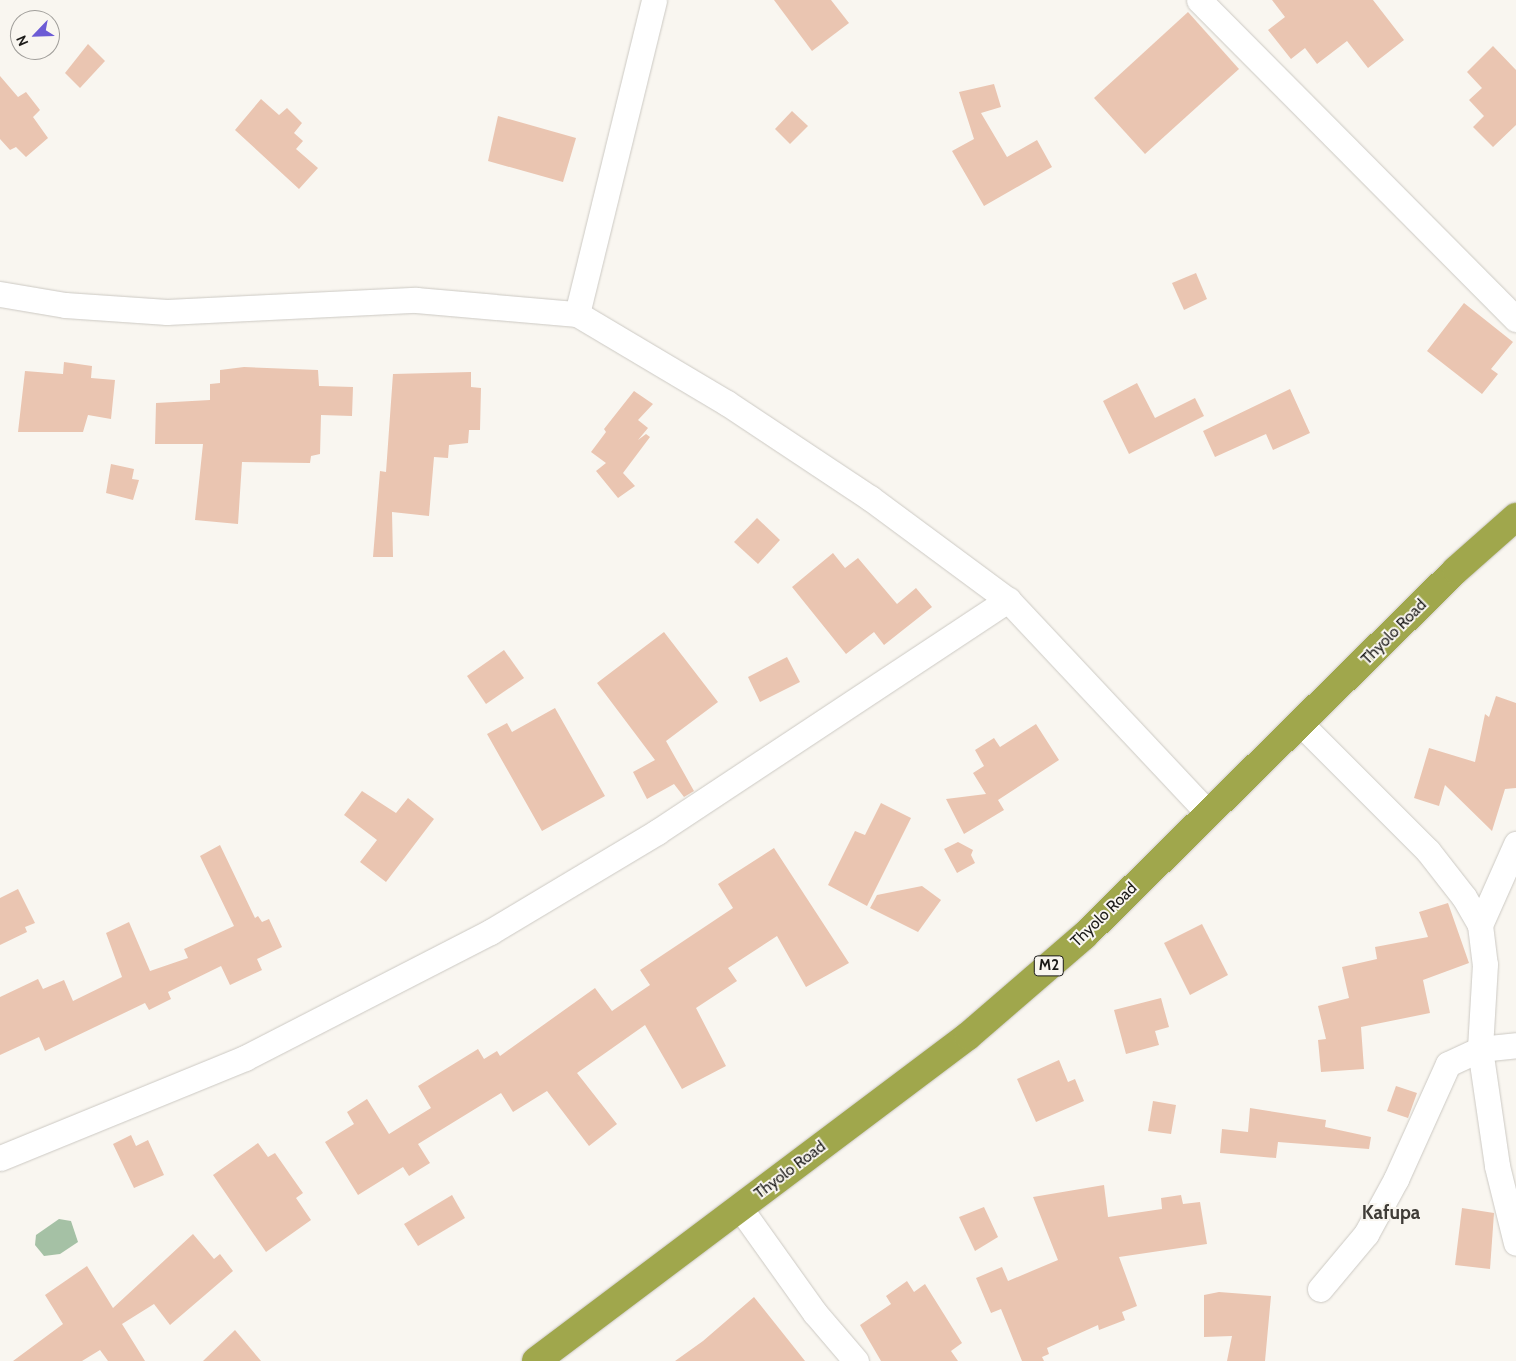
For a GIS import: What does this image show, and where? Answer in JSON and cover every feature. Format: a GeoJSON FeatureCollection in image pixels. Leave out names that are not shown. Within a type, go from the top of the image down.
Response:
{"type":"FeatureCollection","features":[{"type":"Feature","properties":{"kind":"highway","name":"Thyolo Road"},"geometry":{"type":"LineString","coordinates":[[536,1361],[968,1036],[1084,936],[1456,570],[1514,522]]}},
{"type":"Feature","properties":{"kind":"street"},"geometry":{"type":"LineString","coordinates":[[577,314],[654,0]]}},
{"type":"Feature","properties":{"kind":"street"},"geometry":{"type":"LineString","coordinates":[[1199,0],[1516,319]]}},
{"type":"Feature","properties":{"kind":"street"},"geometry":{"type":"LineString","coordinates":[[0,294],[65,305],[167,312],[416,300],[577,314],[728,403],[870,498],[1008,600],[1208,813]]}},
{"type":"Feature","properties":{"kind":"street"},"geometry":{"type":"LineString","coordinates":[[0,1158],[245,1058],[490,932],[657,832],[1008,600]]}},
{"type":"Feature","properties":{"kind":"street"},"geometry":{"type":"LineString","coordinates":[[1301,724],[1428,851],[1464,897],[1480,925],[1485,964],[1480,1049],[1497,1166],[1516,1243]]}},
{"type":"Feature","properties":{"kind":"street"},"geometry":{"type":"LineString","coordinates":[[1480,925],[1516,844]]}},
{"type":"Feature","properties":{"kind":"street"},"geometry":{"type":"LineString","coordinates":[[1320,1289],[1366,1234],[1396,1179],[1441,1074],[1461,1055],[1480,1049],[1516,1045]]}},
{"type":"Feature","properties":{"kind":"street"},"geometry":{"type":"LineString","coordinates":[[740,1208],[824,1325],[856,1361]]}},
{"type":"Feature","properties":{"kind":"shaded area"},"geometry":{"type":"Polygon","coordinates":[[[59,1219],[71,1221],[78,1242],[60,1254],[44,1256],[35,1245],[36,1235],[59,1219]]]}},
{"type":"Feature","properties":{"kind":"building"},"geometry":{"type":"Polygon","coordinates":[[[774,0],[831,0],[849,23],[812,51],[774,0]]]}},
{"type":"Feature","properties":{"kind":"building"},"geometry":{"type":"Polygon","coordinates":[[[1272,0],[1373,0],[1404,40],[1368,68],[1347,41],[1317,64],[1305,48],[1291,59],[1268,30],[1285,17],[1272,0]]]}},
{"type":"Feature","properties":{"kind":"building"},"geometry":{"type":"Polygon","coordinates":[[[1188,12],[1239,69],[1145,154],[1094,98],[1188,12]]]}},
{"type":"Feature","properties":{"kind":"building"},"geometry":{"type":"Polygon","coordinates":[[[88,44],[105,61],[80,88],[65,73],[88,44]]]}},
{"type":"Feature","properties":{"kind":"building"},"geometry":{"type":"Polygon","coordinates":[[[1493,46],[1516,70],[1516,125],[1493,147],[1473,127],[1484,116],[1469,100],[1482,88],[1467,72],[1493,46]]]}},
{"type":"Feature","properties":{"kind":"building"},"geometry":{"type":"Polygon","coordinates":[[[0,76],[18,97],[26,92],[40,110],[33,117],[48,138],[26,157],[16,147],[10,150],[0,139],[0,76]]]}},
{"type":"Feature","properties":{"kind":"building"},"geometry":{"type":"Polygon","coordinates":[[[994,84],[1001,107],[981,113],[1007,157],[1037,140],[1052,167],[984,206],[952,151],[974,139],[959,92],[994,84]]]}},
{"type":"Feature","properties":{"kind":"building"},"geometry":{"type":"Polygon","coordinates":[[[261,99],[279,115],[287,108],[302,123],[294,133],[303,141],[296,149],[318,168],[299,189],[235,130],[261,99]]]}},
{"type":"Feature","properties":{"kind":"building"},"geometry":{"type":"Polygon","coordinates":[[[792,111],[808,126],[790,144],[775,129],[792,111]]]}},
{"type":"Feature","properties":{"kind":"building"},"geometry":{"type":"Polygon","coordinates":[[[498,116],[576,138],[563,182],[488,161],[498,116]]]}},
{"type":"Feature","properties":{"kind":"building"},"geometry":{"type":"Polygon","coordinates":[[[1196,273],[1207,299],[1184,310],[1172,283],[1196,273]]]}},
{"type":"Feature","properties":{"kind":"building"},"geometry":{"type":"Polygon","coordinates":[[[1464,303],[1513,342],[1491,369],[1498,374],[1482,394],[1427,351],[1464,303]]]}},
{"type":"Feature","properties":{"kind":"building"},"geometry":{"type":"Polygon","coordinates":[[[64,362],[92,366],[91,378],[115,380],[111,419],[88,415],[83,432],[18,432],[25,371],[63,374],[64,362]]]}},
{"type":"Feature","properties":{"kind":"building"},"geometry":{"type":"Polygon","coordinates":[[[244,367],[318,370],[319,386],[353,387],[352,416],[321,415],[320,454],[311,456],[310,463],[242,462],[238,524],[195,520],[203,444],[155,444],[156,403],[210,400],[210,384],[220,383],[220,370],[244,367]]]}},
{"type":"Feature","properties":{"kind":"building"},"geometry":{"type":"Polygon","coordinates":[[[471,372],[471,387],[481,388],[480,430],[469,430],[468,443],[449,445],[448,458],[434,457],[429,516],[392,512],[393,557],[373,557],[380,471],[386,472],[393,374],[471,372]]]}},
{"type":"Feature","properties":{"kind":"building"},"geometry":{"type":"Polygon","coordinates":[[[1137,383],[1155,418],[1195,398],[1204,416],[1129,454],[1103,401],[1137,383]]]}},
{"type":"Feature","properties":{"kind":"building"},"geometry":{"type":"Polygon","coordinates":[[[1290,389],[1310,433],[1273,450],[1266,434],[1215,457],[1203,431],[1290,389]]]}},
{"type":"Feature","properties":{"kind":"building"},"geometry":{"type":"Polygon","coordinates":[[[634,391],[653,404],[638,420],[648,428],[638,440],[646,434],[650,437],[623,473],[635,486],[618,498],[596,471],[606,463],[591,452],[606,432],[604,429],[634,391]]]}},
{"type":"Feature","properties":{"kind":"building"},"geometry":{"type":"Polygon","coordinates":[[[111,464],[134,469],[132,479],[139,480],[133,500],[106,493],[111,464]]]}},
{"type":"Feature","properties":{"kind":"building"},"geometry":{"type":"Polygon","coordinates":[[[757,518],[780,540],[758,564],[734,542],[757,518]]]}},
{"type":"Feature","properties":{"kind":"building"},"geometry":{"type":"Polygon","coordinates":[[[833,553],[845,568],[858,558],[897,604],[916,588],[932,607],[884,645],[874,632],[846,654],[792,587],[833,553]]]}},
{"type":"Feature","properties":{"kind":"building"},"geometry":{"type":"Polygon","coordinates":[[[664,632],[718,702],[666,741],[694,791],[684,797],[674,784],[647,799],[633,772],[655,760],[597,683],[664,632]]]}},
{"type":"Feature","properties":{"kind":"building"},"geometry":{"type":"Polygon","coordinates":[[[504,650],[524,678],[486,704],[467,676],[504,650]]]}},
{"type":"Feature","properties":{"kind":"building"},"geometry":{"type":"Polygon","coordinates":[[[787,657],[800,682],[760,702],[748,677],[787,657]]]}},
{"type":"Feature","properties":{"kind":"building"},"geometry":{"type":"Polygon","coordinates":[[[1496,696],[1516,703],[1516,788],[1505,789],[1492,831],[1445,785],[1439,806],[1414,798],[1429,748],[1475,762],[1485,714],[1489,717],[1496,696]]]}},
{"type":"Feature","properties":{"kind":"building"},"geometry":{"type":"Polygon","coordinates":[[[555,708],[605,796],[542,831],[487,734],[507,723],[512,732],[555,708]]]}},
{"type":"Feature","properties":{"kind":"building"},"geometry":{"type":"Polygon","coordinates":[[[1036,724],[1059,760],[998,800],[1004,810],[964,834],[946,799],[986,794],[973,773],[984,766],[975,750],[994,738],[1000,747],[1036,724]]]}},
{"type":"Feature","properties":{"kind":"building"},"geometry":{"type":"Polygon","coordinates":[[[362,791],[396,813],[408,798],[434,819],[386,882],[360,862],[377,840],[344,815],[362,791]]]}},
{"type":"Feature","properties":{"kind":"building"},"geometry":{"type":"Polygon","coordinates":[[[881,803],[911,818],[867,906],[828,885],[855,831],[865,835],[881,803]]]}},
{"type":"Feature","properties":{"kind":"building"},"geometry":{"type":"Polygon","coordinates":[[[958,842],[973,850],[971,855],[975,863],[957,873],[944,849],[958,842]]]}},
{"type":"Feature","properties":{"kind":"building"},"geometry":{"type":"Polygon","coordinates":[[[220,845],[255,918],[258,916],[262,922],[269,919],[282,947],[257,959],[262,970],[230,985],[221,966],[168,992],[171,999],[149,1010],[145,1003],[45,1051],[39,1037],[0,1055],[0,997],[38,979],[43,989],[64,980],[73,1001],[122,977],[106,933],[129,922],[150,971],[188,958],[184,949],[234,926],[200,856],[220,845]]]}},
{"type":"Feature","properties":{"kind":"building"},"geometry":{"type":"Polygon","coordinates":[[[774,848],[849,963],[806,987],[777,936],[728,968],[737,981],[696,1008],[726,1066],[682,1089],[645,1025],[577,1073],[617,1124],[589,1146],[547,1091],[513,1112],[501,1093],[418,1144],[430,1163],[409,1176],[403,1167],[358,1195],[325,1142],[354,1124],[347,1112],[367,1099],[389,1134],[431,1108],[418,1086],[478,1049],[484,1059],[497,1051],[500,1056],[595,988],[612,1011],[650,985],[640,970],[733,908],[718,884],[774,848]]]}},
{"type":"Feature","properties":{"kind":"building"},"geometry":{"type":"Polygon","coordinates":[[[922,886],[941,900],[918,932],[870,908],[877,895],[922,886]]]}},
{"type":"Feature","properties":{"kind":"building"},"geometry":{"type":"Polygon","coordinates":[[[18,889],[35,923],[25,927],[27,932],[0,945],[0,898],[18,889]]]}},
{"type":"Feature","properties":{"kind":"building"},"geometry":{"type":"Polygon","coordinates":[[[1448,903],[1469,963],[1423,980],[1430,1013],[1361,1027],[1364,1069],[1321,1072],[1318,1040],[1326,1039],[1318,1006],[1349,998],[1342,967],[1377,959],[1375,947],[1428,937],[1419,912],[1448,903]]]}},
{"type":"Feature","properties":{"kind":"building"},"geometry":{"type":"Polygon","coordinates":[[[1202,924],[1228,975],[1190,995],[1164,943],[1202,924]]]}},
{"type":"Feature","properties":{"kind":"building"},"geometry":{"type":"Polygon","coordinates":[[[1161,998],[1169,1027],[1155,1031],[1159,1045],[1126,1054],[1114,1010],[1161,998]]]}},
{"type":"Feature","properties":{"kind":"building"},"geometry":{"type":"Polygon","coordinates":[[[1059,1060],[1068,1082],[1075,1079],[1084,1101],[1036,1122],[1017,1079],[1059,1060]]]}},
{"type":"Feature","properties":{"kind":"building"},"geometry":{"type":"Polygon","coordinates":[[[1396,1086],[1417,1093],[1408,1118],[1387,1111],[1396,1086]]]}},
{"type":"Feature","properties":{"kind":"building"},"geometry":{"type":"Polygon","coordinates":[[[1153,1101],[1176,1105],[1171,1134],[1148,1131],[1153,1101]]]}},
{"type":"Feature","properties":{"kind":"building"},"geometry":{"type":"Polygon","coordinates":[[[1250,1108],[1326,1120],[1325,1127],[1371,1137],[1369,1149],[1278,1142],[1276,1158],[1220,1153],[1222,1129],[1248,1132],[1250,1108]]]}},
{"type":"Feature","properties":{"kind":"building"},"geometry":{"type":"Polygon","coordinates":[[[131,1135],[136,1146],[148,1140],[164,1175],[134,1188],[113,1144],[131,1135]]]}},
{"type":"Feature","properties":{"kind":"building"},"geometry":{"type":"Polygon","coordinates":[[[258,1143],[268,1157],[275,1153],[303,1193],[296,1198],[311,1220],[266,1252],[213,1175],[258,1143]]]}},
{"type":"Feature","properties":{"kind":"building"},"geometry":{"type":"Polygon","coordinates":[[[1104,1185],[1108,1217],[1162,1209],[1161,1198],[1181,1195],[1183,1204],[1200,1202],[1207,1244],[1119,1257],[1137,1306],[1122,1312],[1125,1320],[1099,1330],[1098,1325],[1047,1348],[1049,1354],[1042,1357],[1044,1361],[1022,1361],[1001,1309],[991,1313],[976,1278],[1002,1267],[1008,1281],[1058,1260],[1033,1197],[1104,1185]]]}},
{"type":"Feature","properties":{"kind":"building"},"geometry":{"type":"Polygon","coordinates":[[[452,1195],[465,1218],[418,1246],[404,1224],[452,1195]]]}},
{"type":"Feature","properties":{"kind":"building"},"geometry":{"type":"Polygon","coordinates":[[[984,1207],[998,1237],[975,1251],[959,1217],[984,1207]]]}},
{"type":"Feature","properties":{"kind":"building"},"geometry":{"type":"Polygon","coordinates":[[[1462,1208],[1494,1213],[1490,1269],[1455,1265],[1462,1208]]]}},
{"type":"Feature","properties":{"kind":"building"},"geometry":{"type":"Polygon","coordinates":[[[193,1234],[214,1259],[220,1254],[233,1271],[170,1325],[154,1304],[122,1324],[145,1361],[108,1361],[100,1350],[82,1361],[13,1361],[63,1324],[45,1295],[87,1266],[113,1308],[193,1234]]]}},
{"type":"Feature","properties":{"kind":"building"},"geometry":{"type":"Polygon","coordinates":[[[907,1281],[914,1292],[925,1284],[962,1343],[951,1351],[958,1361],[881,1361],[860,1325],[891,1304],[886,1296],[907,1281]]]}},
{"type":"Feature","properties":{"kind":"building"},"geometry":{"type":"Polygon","coordinates":[[[1219,1292],[1271,1296],[1265,1361],[1227,1361],[1232,1336],[1204,1337],[1204,1295],[1219,1292]]]}},
{"type":"Feature","properties":{"kind":"building"},"geometry":{"type":"Polygon","coordinates":[[[754,1297],[805,1361],[675,1361],[703,1341],[754,1297]]]}},
{"type":"Feature","properties":{"kind":"building"},"geometry":{"type":"Polygon","coordinates":[[[235,1330],[261,1361],[203,1361],[235,1330]]]}},
{"type":"Feature","properties":{"kind":"district","name":"Kafupa"},"geometry":{"type":"Point","coordinates":[1391,1213]}}]}
